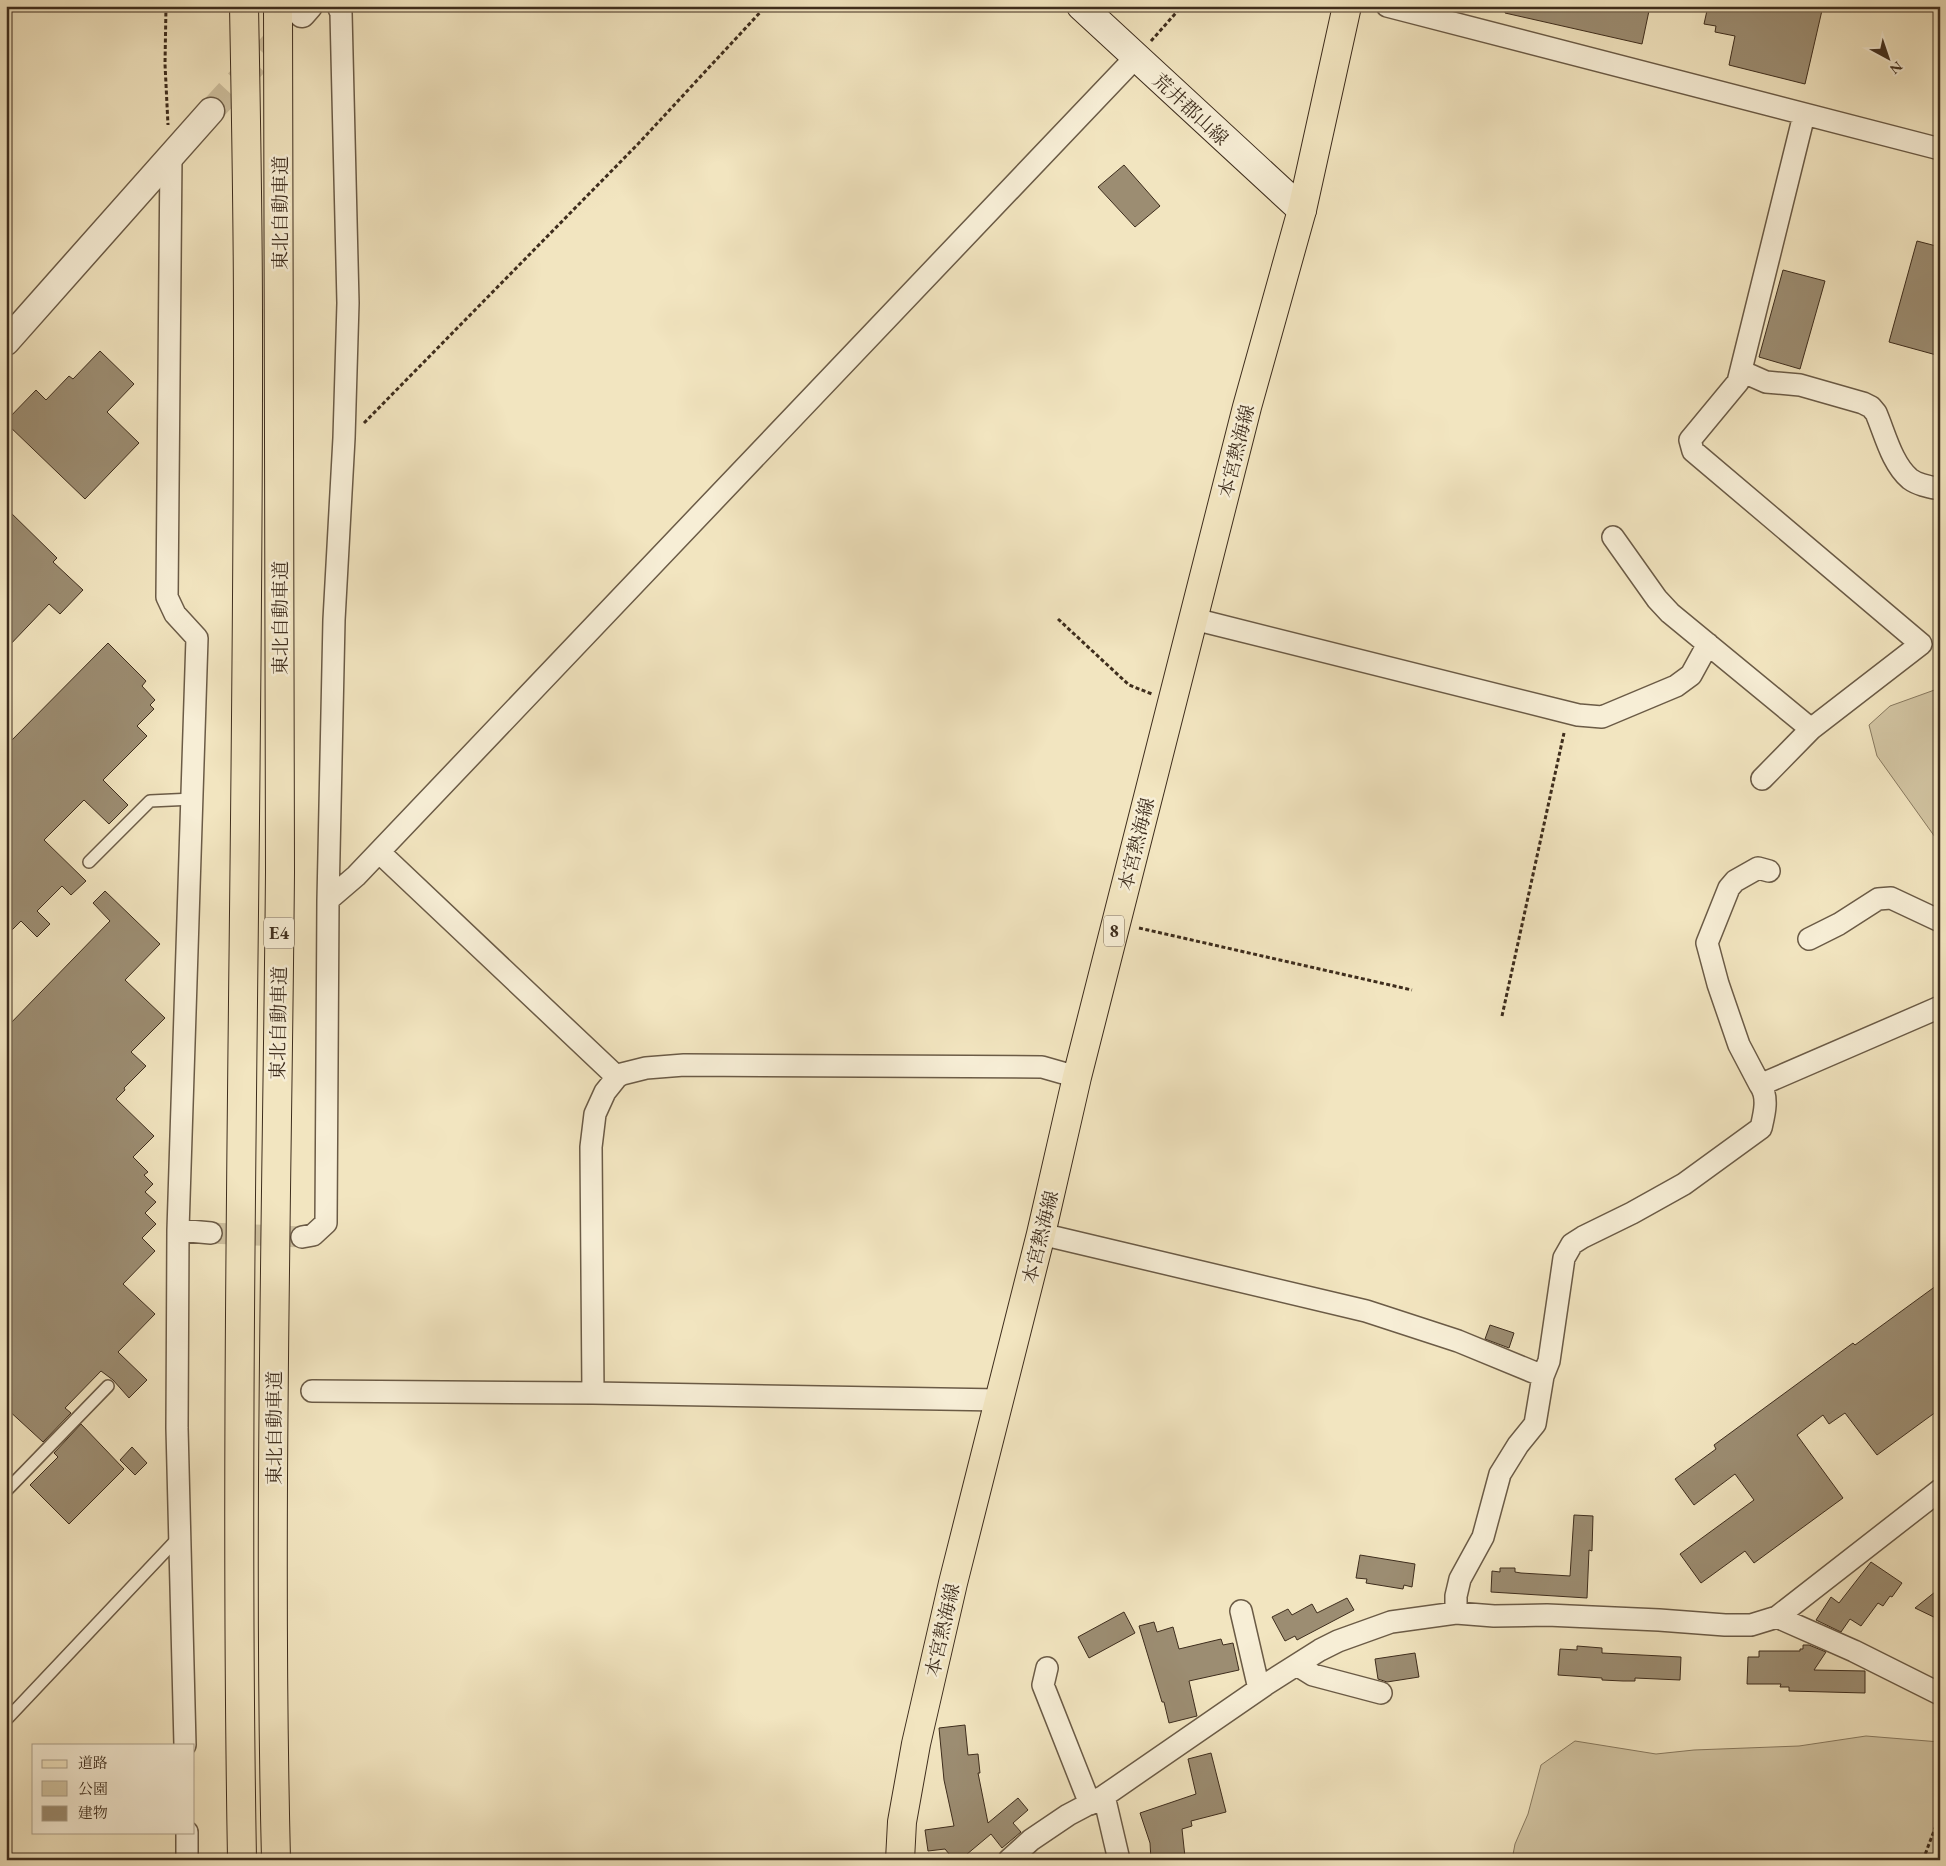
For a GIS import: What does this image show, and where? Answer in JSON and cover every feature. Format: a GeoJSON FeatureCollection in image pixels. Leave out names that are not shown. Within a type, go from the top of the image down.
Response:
{"type":"FeatureCollection","features":[{"type":"Feature","properties":{"kind":"main road","name":"東北自動車道"},"geometry":{"type":"LineString","coordinates":[[242,1860],[240,1735],[240,1246],[248,322],[244,6]]}},
{"type":"Feature","properties":{"kind":"main road","name":"荒井郡山線"},"geometry":{"type":"LineString","coordinates":[[1081,6],[1302,210]]}},
{"type":"Feature","properties":{"kind":"main road","name":"本宮熱海線"},"geometry":{"type":"LineString","coordinates":[[900,1860],[902,1822],[916,1744],[953,1583],[1041,1234],[1077,1077],[1173,697],[1247,407],[1302,210],[1346,6]]}},
{"type":"Feature","properties":{"kind":"main road","name":"東北自動車道"},"geometry":{"type":"LineString","coordinates":[[276,1860],[273,1728],[275,1249],[280,832],[281,318],[296,9]]}},
{"type":"Feature","properties":{"kind":"street"},"geometry":{"type":"LineString","coordinates":[[302,1237],[314,1235],[326,1223],[328,900],[334,620],[344,438],[348,303],[341,13],[338,6]]}},
{"type":"Feature","properties":{"kind":"street"},"geometry":{"type":"LineString","coordinates":[[1387,6],[1940,149]]}},
{"type":"Feature","properties":{"kind":"street"},"geometry":{"type":"LineString","coordinates":[[328,900],[356,876],[1136,57]]}},
{"type":"Feature","properties":{"kind":"street"},"geometry":{"type":"LineString","coordinates":[[6,342],[211,111]]}},
{"type":"Feature","properties":{"kind":"street"},"geometry":{"type":"LineString","coordinates":[[1762,779],[1811,729],[1921,644],[1693,451],[1690,440],[1738,382],[1804,115]]}},
{"type":"Feature","properties":{"kind":"street"},"geometry":{"type":"LineString","coordinates":[[171,155],[167,596],[175,614],[197,638],[178,1230],[177,1428],[184,1744]]}},
{"type":"Feature","properties":{"kind":"street"},"geometry":{"type":"LineString","coordinates":[[1741,371],[1766,382],[1800,385],[1871,407],[1876,413],[1896,460],[1911,479],[1922,485],[1940,489]]}},
{"type":"Feature","properties":{"kind":"street"},"geometry":{"type":"LineString","coordinates":[[1613,538],[1657,599],[1670,613],[1811,729]]}},
{"type":"Feature","properties":{"kind":"street"},"geometry":{"type":"LineString","coordinates":[[1194,619],[1569,713],[1602,717],[1676,686],[1690,675],[1708,644]]}},
{"type":"Feature","properties":{"kind":"street"},"geometry":{"type":"LineString","coordinates":[[379,852],[617,1078]]}},
{"type":"Feature","properties":{"kind":"street"},"geometry":{"type":"LineString","coordinates":[[1456,1613],[1456,1596],[1460,1579],[1482,1537],[1500,1474],[1518,1445],[1535,1424],[1543,1376],[1549,1361],[1564,1258],[1567,1251],[1582,1236],[1632,1214],[1684,1184],[1761,1128],[1764,1112],[1764,1091],[1739,1045],[1718,984],[1707,944],[1729,888],[1735,881],[1758,868],[1769,871]]}},
{"type":"Feature","properties":{"kind":"street"},"geometry":{"type":"LineString","coordinates":[[1809,939],[1839,924],[1878,899],[1890,898],[1940,921]]}},
{"type":"Feature","properties":{"kind":"street"},"geometry":{"type":"LineString","coordinates":[[1760,1085],[1940,1007]]}},
{"type":"Feature","properties":{"kind":"street"},"geometry":{"type":"LineString","coordinates":[[593,1393],[591,1147],[595,1114],[605,1092],[622,1074],[646,1068],[684,1064],[1042,1067],[1077,1077]]}},
{"type":"Feature","properties":{"kind":"street"},"geometry":{"type":"LineString","coordinates":[[178,1230],[211,1233]]}},
{"type":"Feature","properties":{"kind":"street"},"geometry":{"type":"LineString","coordinates":[[1041,1234],[1366,1310],[1458,1341],[1543,1376]]}},
{"type":"Feature","properties":{"kind":"street"},"geometry":{"type":"LineString","coordinates":[[312,1390],[1000,1400]]}},
{"type":"Feature","properties":{"kind":"street"},"geometry":{"type":"LineString","coordinates":[[1009,1860],[1031,1840],[1097,1800],[1296,1665],[1338,1641],[1391,1622],[1456,1613],[1494,1616],[1547,1615],[1751,1625],[1778,1617],[1940,1490]]}},
{"type":"Feature","properties":{"kind":"street"},"geometry":{"type":"LineString","coordinates":[[1241,1610],[1260,1689]]}},
{"type":"Feature","properties":{"kind":"street"},"geometry":{"type":"LineString","coordinates":[[1778,1617],[1854,1651],[1940,1694]]}},
{"type":"Feature","properties":{"kind":"street"},"geometry":{"type":"LineString","coordinates":[[1296,1665],[1313,1675],[1381,1693]]}},
{"type":"Feature","properties":{"kind":"street"},"geometry":{"type":"LineString","coordinates":[[1047,1668],[1042,1685],[1097,1800],[1119,1860]]}},
{"type":"Feature","properties":{"kind":"street"},"geometry":{"type":"LineString","coordinates":[[187,1834],[187,1860]]}},
{"type":"Feature","properties":{"kind":"lane"},"geometry":{"type":"LineString","coordinates":[[90,862],[150,801],[193,799]]}},
{"type":"Feature","properties":{"kind":"lane"},"geometry":{"type":"LineString","coordinates":[[6,1491],[108,1386]]}},
{"type":"Feature","properties":{"kind":"lane"},"geometry":{"type":"LineString","coordinates":[[6,1720],[179,1536]]}},
{"type":"Feature","properties":{"kind":"path"},"geometry":{"type":"LineString","coordinates":[[166,6],[166,104],[171,155]]}},
{"type":"Feature","properties":{"kind":"path"},"geometry":{"type":"LineString","coordinates":[[344,438],[357,431],[638,144],[766,6]]}},
{"type":"Feature","properties":{"kind":"path"},"geometry":{"type":"LineString","coordinates":[[1136,57],[1182,6]]}},
{"type":"Feature","properties":{"kind":"path"},"geometry":{"type":"LineString","coordinates":[[1058,618],[1129,685],[1154,694],[1173,697]]}},
{"type":"Feature","properties":{"kind":"path"},"geometry":{"type":"LineString","coordinates":[[1502,1016],[1569,713]]}},
{"type":"Feature","properties":{"kind":"path"},"geometry":{"type":"LineString","coordinates":[[1117,922],[1412,990]]}},
{"type":"Feature","properties":{"kind":"path"},"geometry":{"type":"LineString","coordinates":[[1923,1860],[1940,1815]]}},
{"type":"Feature","properties":{"kind":"green space"},"geometry":{"type":"Polygon","coordinates":[[[1940,688],[1940,844],[1877,756],[1869,725],[1890,706],[1940,688]]]}},
{"type":"Feature","properties":{"kind":"green space"},"geometry":{"type":"Polygon","coordinates":[[[1866,1736],[1940,1742],[1940,1860],[1512,1860],[1515,1844],[1528,1814],[1541,1765],[1575,1741],[1656,1754],[1694,1750],[1799,1746],[1866,1736]]]}},
{"type":"Feature","properties":{"kind":"building"},"geometry":{"type":"Polygon","coordinates":[[[1506,6],[1650,6],[1642,44],[1505,13],[1506,6]]]}},
{"type":"Feature","properties":{"kind":"building"},"geometry":{"type":"Polygon","coordinates":[[[1708,6],[1823,6],[1805,84],[1729,65],[1735,36],[1715,32],[1716,26],[1704,24],[1708,6]]]}},
{"type":"Feature","properties":{"kind":"building"},"geometry":{"type":"Polygon","coordinates":[[[1124,165],[1160,206],[1135,227],[1098,187],[1124,165]]]}},
{"type":"Feature","properties":{"kind":"building"},"geometry":{"type":"Polygon","coordinates":[[[1917,241],[1940,247],[1940,356],[1889,342],[1917,241]]]}},
{"type":"Feature","properties":{"kind":"building"},"geometry":{"type":"Polygon","coordinates":[[[1783,270],[1825,281],[1800,369],[1759,357],[1783,270]]]}},
{"type":"Feature","properties":{"kind":"building"},"geometry":{"type":"Polygon","coordinates":[[[100,351],[134,384],[107,412],[139,443],[85,499],[6,421],[36,390],[46,400],[69,376],[73,379],[100,351]]]}},
{"type":"Feature","properties":{"kind":"building"},"geometry":{"type":"Polygon","coordinates":[[[6,508],[57,558],[53,562],[83,590],[60,614],[49,604],[6,649],[6,508]]]}},
{"type":"Feature","properties":{"kind":"building"},"geometry":{"type":"Polygon","coordinates":[[[108,643],[146,681],[142,686],[155,700],[150,705],[154,709],[137,726],[147,736],[103,780],[128,805],[109,824],[84,800],[44,840],[86,881],[71,895],[62,886],[37,911],[50,924],[37,937],[21,921],[6,936],[6,746],[108,643]]]}},
{"type":"Feature","properties":{"kind":"building"},"geometry":{"type":"Polygon","coordinates":[[[105,891],[160,944],[125,980],[165,1018],[131,1052],[146,1066],[116,1099],[154,1136],[133,1157],[148,1172],[144,1175],[153,1184],[145,1192],[156,1202],[145,1213],[156,1224],[142,1238],[155,1251],[123,1284],[155,1314],[118,1352],[147,1380],[129,1398],[113,1380],[101,1371],[65,1408],[71,1413],[43,1442],[6,1408],[6,1028],[110,921],[93,903],[105,891]]]}},
{"type":"Feature","properties":{"kind":"building"},"geometry":{"type":"Polygon","coordinates":[[[1940,1283],[1940,1409],[1877,1455],[1845,1413],[1829,1424],[1823,1415],[1797,1435],[1843,1498],[1754,1563],[1745,1551],[1701,1583],[1680,1554],[1754,1500],[1735,1474],[1694,1505],[1675,1479],[1716,1449],[1714,1445],[1853,1343],[1855,1345],[1940,1283]]]}},
{"type":"Feature","properties":{"kind":"building"},"geometry":{"type":"Polygon","coordinates":[[[1490,1325],[1514,1333],[1509,1348],[1485,1339],[1490,1325]]]}},
{"type":"Feature","properties":{"kind":"building"},"geometry":{"type":"Polygon","coordinates":[[[81,1424],[124,1469],[69,1524],[30,1485],[58,1457],[54,1453],[81,1424]]]}},
{"type":"Feature","properties":{"kind":"building"},"geometry":{"type":"Polygon","coordinates":[[[132,1447],[147,1463],[135,1475],[120,1460],[132,1447]]]}},
{"type":"Feature","properties":{"kind":"building"},"geometry":{"type":"Polygon","coordinates":[[[1574,1515],[1593,1516],[1592,1551],[1589,1550],[1587,1598],[1491,1592],[1492,1571],[1500,1572],[1500,1568],[1515,1568],[1515,1572],[1521,1573],[1570,1576],[1574,1515]]]}},
{"type":"Feature","properties":{"kind":"building"},"geometry":{"type":"Polygon","coordinates":[[[1360,1555],[1415,1564],[1412,1587],[1404,1585],[1403,1589],[1366,1583],[1367,1579],[1356,1578],[1360,1555]]]}},
{"type":"Feature","properties":{"kind":"building"},"geometry":{"type":"Polygon","coordinates":[[[1871,1562],[1902,1583],[1892,1597],[1890,1596],[1883,1606],[1878,1603],[1861,1626],[1850,1619],[1841,1632],[1816,1620],[1831,1597],[1839,1603],[1871,1562]]]}},
{"type":"Feature","properties":{"kind":"building"},"geometry":{"type":"Polygon","coordinates":[[[1940,1588],[1940,1620],[1915,1608],[1940,1588]]]}},
{"type":"Feature","properties":{"kind":"building"},"geometry":{"type":"Polygon","coordinates":[[[1347,1598],[1354,1610],[1297,1640],[1295,1636],[1285,1641],[1272,1617],[1288,1609],[1292,1615],[1312,1604],[1317,1613],[1347,1598]]]}},
{"type":"Feature","properties":{"kind":"building"},"geometry":{"type":"Polygon","coordinates":[[[1124,1612],[1135,1633],[1089,1658],[1078,1637],[1124,1612]]]}},
{"type":"Feature","properties":{"kind":"building"},"geometry":{"type":"Polygon","coordinates":[[[1154,1622],[1157,1632],[1173,1627],[1179,1649],[1221,1639],[1223,1645],[1233,1643],[1239,1670],[1189,1681],[1197,1716],[1169,1723],[1139,1626],[1154,1622]]]}},
{"type":"Feature","properties":{"kind":"building"},"geometry":{"type":"Polygon","coordinates":[[[1803,1645],[1809,1645],[1826,1652],[1814,1670],[1865,1671],[1865,1693],[1789,1691],[1789,1687],[1780,1687],[1781,1684],[1747,1684],[1748,1657],[1759,1657],[1759,1651],[1800,1651],[1800,1649],[1803,1649],[1803,1645]]]}},
{"type":"Feature","properties":{"kind":"building"},"geometry":{"type":"Polygon","coordinates":[[[1577,1646],[1602,1648],[1602,1653],[1681,1657],[1680,1680],[1635,1678],[1635,1681],[1623,1681],[1558,1675],[1560,1649],[1577,1650],[1577,1646]]]}},
{"type":"Feature","properties":{"kind":"building"},"geometry":{"type":"Polygon","coordinates":[[[1415,1653],[1419,1677],[1387,1682],[1378,1679],[1375,1659],[1415,1653]]]}},
{"type":"Feature","properties":{"kind":"building"},"geometry":{"type":"Polygon","coordinates":[[[965,1725],[968,1755],[978,1754],[980,1773],[978,1773],[988,1823],[1018,1798],[1028,1810],[1013,1823],[1021,1832],[1002,1848],[991,1834],[960,1860],[954,1860],[945,1849],[928,1851],[925,1830],[954,1826],[944,1780],[939,1728],[965,1725]]]}},
{"type":"Feature","properties":{"kind":"building"},"geometry":{"type":"Polygon","coordinates":[[[1211,1753],[1226,1812],[1191,1821],[1192,1826],[1182,1829],[1185,1857],[1151,1860],[1150,1843],[1140,1813],[1196,1794],[1188,1759],[1211,1753]]]}},
{"type":"Feature","properties":{"kind":"tunnel"},"geometry":{"type":"LineString","coordinates":[[211,111],[289,27]]}},
{"type":"Feature","properties":{"kind":"tunnel"},"geometry":{"type":"LineString","coordinates":[[211,1233],[302,1237]]}}]}
